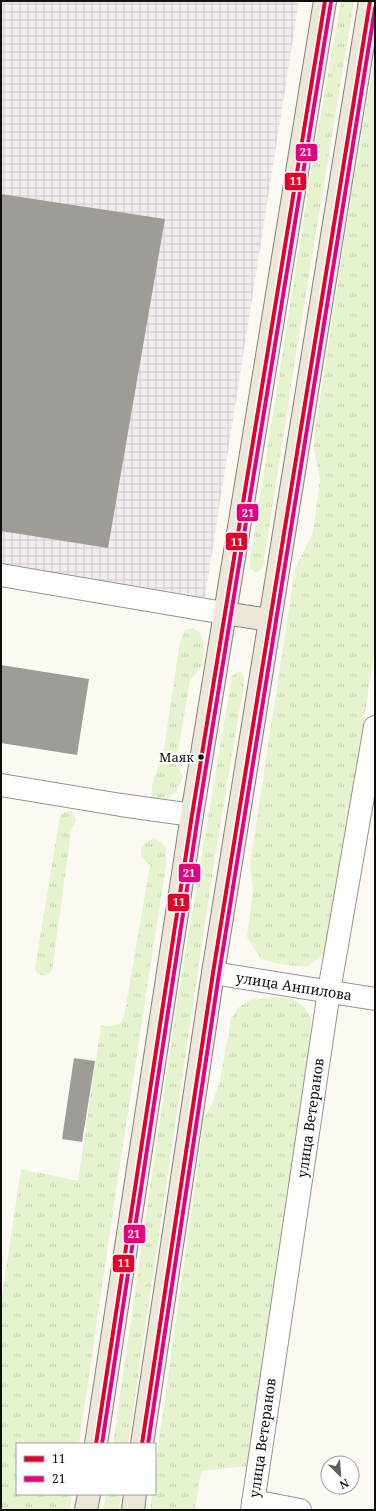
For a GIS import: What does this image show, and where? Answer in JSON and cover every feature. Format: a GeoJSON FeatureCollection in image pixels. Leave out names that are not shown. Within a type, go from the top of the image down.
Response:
{"type":"FeatureCollection","features":[{"type":"Feature","properties":{"kind":"main road"},"geometry":{"type":"LineString","coordinates":[[96,1443],[224,613],[325,1]]}},
{"type":"Feature","properties":{"kind":"main road"},"geometry":{"type":"LineString","coordinates":[[142,1443],[213,974],[370,1]]}},
{"type":"Feature","properties":{"kind":"main road"},"geometry":{"type":"LineString","coordinates":[[224,613],[270,620]]}},
{"type":"Feature","properties":{"kind":"main road"},"geometry":{"type":"LineString","coordinates":[[86,1510],[89,1495]]}},
{"type":"Feature","properties":{"kind":"main road"},"geometry":{"type":"LineString","coordinates":[[133,1510],[135,1495]]}},
{"type":"Feature","properties":{"kind":"street"},"geometry":{"type":"LineString","coordinates":[[1,575],[224,613]]}},
{"type":"Feature","properties":{"kind":"street","name":"улица Ветеранов"},"geometry":{"type":"LineString","coordinates":[[252,1506],[329,991],[375,727]]}},
{"type":"Feature","properties":{"kind":"street"},"geometry":{"type":"LineString","coordinates":[[1,785],[192,815]]}},
{"type":"Feature","properties":{"kind":"street","name":"улица Анпилова"},"geometry":{"type":"LineString","coordinates":[[213,974],[375,999]]}},
{"type":"Feature","properties":{"kind":"street"},"geometry":{"type":"LineString","coordinates":[[252,1506],[300,1510]]}},
{"type":"Feature","properties":{"kind":"shaded area"},"geometry":{"type":"Polygon","coordinates":[[[1,1],[299,1],[205,597],[1,564],[1,1]]]}},
{"type":"Feature","properties":{"kind":"green space"},"geometry":{"type":"Polygon","coordinates":[[[341,1],[354,1],[263,566],[256,573],[250,568],[250,560],[314,153],[341,1]]]}},
{"type":"Feature","properties":{"kind":"green space"},"geometry":{"type":"Polygon","coordinates":[[[375,55],[375,647],[334,916],[324,953],[307,967],[279,964],[261,959],[247,937],[253,890],[250,864],[295,569],[313,533],[320,480],[314,449],[315,431],[375,55]]]}},
{"type":"Feature","properties":{"kind":"green space"},"geometry":{"type":"Polygon","coordinates":[[[193,628],[199,632],[204,643],[203,665],[190,680],[176,764],[183,777],[177,791],[164,802],[151,798],[153,781],[164,749],[180,642],[185,630],[193,628]]]}},
{"type":"Feature","properties":{"kind":"green space"},"geometry":{"type":"Polygon","coordinates":[[[238,672],[242,672],[244,679],[243,689],[213,869],[128,1443],[113,1443],[177,1003],[232,676],[238,672]]]}},
{"type":"Feature","properties":{"kind":"green space"},"geometry":{"type":"Polygon","coordinates":[[[72,811],[76,820],[71,831],[52,971],[46,975],[38,974],[35,969],[60,816],[65,812],[72,811]]]}},
{"type":"Feature","properties":{"kind":"green space"},"geometry":{"type":"Polygon","coordinates":[[[155,839],[161,842],[166,848],[166,865],[79,1443],[16,1443],[16,1495],[72,1495],[70,1510],[1,1510],[1,1304],[21,1169],[78,1181],[101,1026],[120,1024],[124,1017],[150,865],[141,857],[141,847],[147,841],[155,839]]]}},
{"type":"Feature","properties":{"kind":"green space"},"geometry":{"type":"Polygon","coordinates":[[[272,997],[290,998],[303,1006],[311,1018],[310,1056],[253,1444],[247,1466],[201,1471],[195,1510],[150,1510],[152,1495],[156,1495],[156,1462],[204,1118],[212,1104],[220,1081],[231,1019],[238,1008],[250,1000],[272,997]]]}},
{"type":"Feature","properties":{"kind":"green space"},"geometry":{"type":"Polygon","coordinates":[[[106,1495],[121,1495],[119,1510],[103,1510],[106,1495]]]}},
{"type":"Feature","properties":{"kind":"building"},"geometry":{"type":"Polygon","coordinates":[[[1,194],[165,219],[108,548],[1,531],[1,194]]]}},
{"type":"Feature","properties":{"kind":"building"},"geometry":{"type":"Polygon","coordinates":[[[1,665],[89,679],[77,755],[1,743],[1,665]]]}},
{"type":"Feature","properties":{"kind":"building"},"geometry":{"type":"Polygon","coordinates":[[[74,1058],[95,1061],[82,1142],[62,1139],[74,1058]]]}},
{"type":"Feature","properties":{"kind":"transit line","name":"11"},"geometry":{"type":"LineString","coordinates":[[96,1443],[192,815],[325,1]]}},
{"type":"Feature","properties":{"kind":"transit line","name":"11"},"geometry":{"type":"LineString","coordinates":[[142,1443],[213,973],[370,1]]}},
{"type":"Feature","properties":{"kind":"transit line","name":"21"},"geometry":{"type":"LineString","coordinates":[[102,1443],[198,816],[331,2]]}},
{"type":"Feature","properties":{"kind":"transit line","name":"21"},"geometry":{"type":"LineString","coordinates":[[148,1443],[219,974],[375,8]]}},
{"type":"Feature","properties":{"kind":"place","name":"Маяк"},"geometry":{"type":"Point","coordinates":[201,757]}}]}
